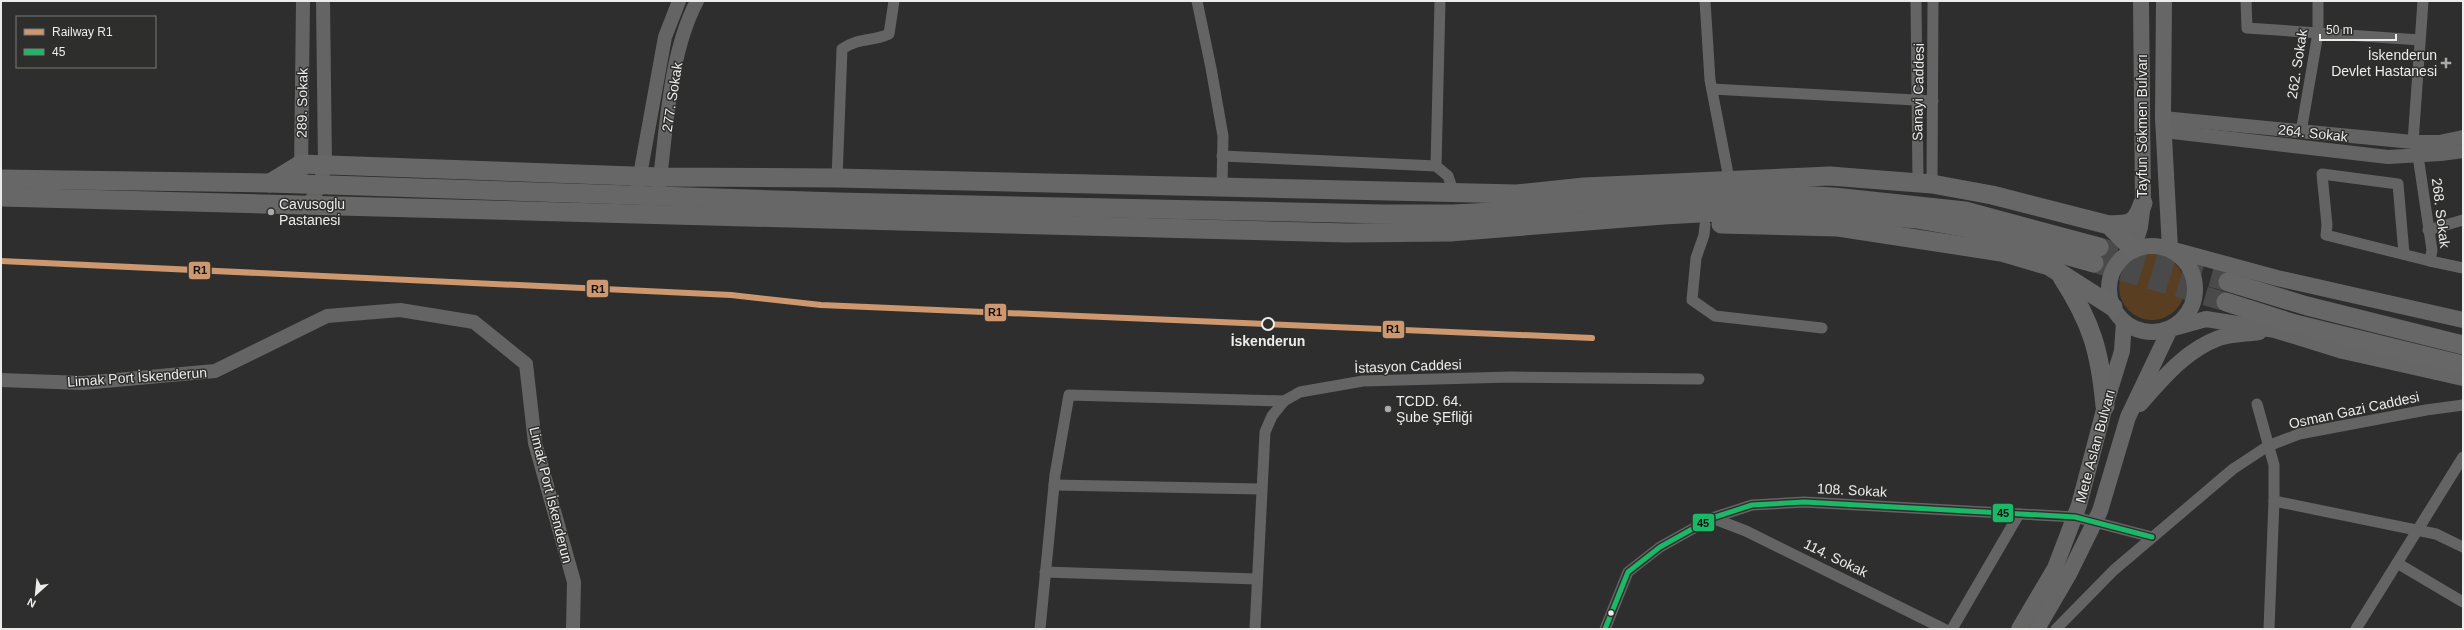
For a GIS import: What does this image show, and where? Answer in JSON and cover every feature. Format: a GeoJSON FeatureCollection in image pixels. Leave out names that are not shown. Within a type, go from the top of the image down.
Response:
{"type":"FeatureCollection","features":[{"type":"Feature","properties":{"kind":"highway"},"geometry":{"type":"LineString","coordinates":[[270,183],[301,164],[660,177],[837,178],[1516,194],[1584,187],[1729,179],[1830,176],[1925,183],[1992,195],[2109,225],[2133,222],[2138,217],[2143,203]]}},
{"type":"Feature","properties":{"kind":"highway"},"geometry":{"type":"LineString","coordinates":[[1,179],[270,183],[658,196],[1453,214],[1666,197],[1721,194],[1796,195],[1842,197],[1965,211],[2097,255],[1917,219],[1794,208],[1663,215],[1450,232],[1348,233],[310,203],[1,196]]}},
{"type":"Feature","properties":{"kind":"highway"},"geometry":{"type":"LineString","coordinates":[[1527,226],[1604,228],[1705,225],[1838,227],[1969,245],[2049,266],[2113,307]]}},
{"type":"Feature","properties":{"kind":"highway"},"geometry":{"type":"LineString","coordinates":[[2109,225],[2133,249]]}},
{"type":"Feature","properties":{"kind":"highway"},"geometry":{"type":"LineString","coordinates":[[2049,266],[2061,276],[2072,292],[2094,339],[2101,363],[2105,406]]}},
{"type":"Feature","properties":{"kind":"highway"},"geometry":{"type":"LineString","coordinates":[[2228,282],[2307,306],[2463,345]]}},
{"type":"Feature","properties":{"kind":"highway"},"geometry":{"type":"LineString","coordinates":[[2226,302],[2295,324],[2463,365]]}},
{"type":"Feature","properties":{"kind":"main road","name":"Tayfun Sökmen Bulvarı"},"geometry":{"type":"LineString","coordinates":[[2133,249],[2140,227],[2143,203],[2141,1]]}},
{"type":"Feature","properties":{"kind":"main road","name":"Tayfun Sökmen Bulvarı"},"geometry":{"type":"LineString","coordinates":[[2164,1],[2164,124],[2170,249]]}},
{"type":"Feature","properties":{"kind":"main road"},"geometry":{"type":"LineString","coordinates":[[2463,320],[2277,278],[2158,245],[2133,249],[2116,264],[2111,274],[2109,291],[2113,307],[2124,322],[2142,331],[2151,332],[2170,329],[2206,319],[2275,330],[2343,350],[2463,378]]}},
{"type":"Feature","properties":{"kind":"main road"},"geometry":{"type":"LineString","coordinates":[[2170,249],[2182,257],[2191,268],[2196,282],[2196,296],[2191,310],[2182,321],[2170,329]]}},
{"type":"Feature","properties":{"kind":"main road","name":"Mete Aslan Bulvarı"},"geometry":{"type":"LineString","coordinates":[[2019,629],[2055,568],[2075,517],[2122,350],[2124,322]]}},
{"type":"Feature","properties":{"kind":"main road","name":"Mete Aslan Bulvarı"},"geometry":{"type":"LineString","coordinates":[[2037,629],[2069,574],[2095,522],[2128,417],[2170,329]]}},
{"type":"Feature","properties":{"kind":"main road"},"geometry":{"type":"LineString","coordinates":[[2128,417],[2170,370],[2192,352],[2220,338],[2275,330]]}},
{"type":"Feature","properties":{"kind":"street","name":"289. Sokak"},"geometry":{"type":"LineString","coordinates":[[303,1],[301,184],[310,203]]}},
{"type":"Feature","properties":{"kind":"street"},"geometry":{"type":"LineString","coordinates":[[310,203],[320,185],[325,165],[323,1]]}},
{"type":"Feature","properties":{"kind":"street","name":"277. Sokak"},"geometry":{"type":"LineString","coordinates":[[637,195],[639,176],[665,37],[679,1]]}},
{"type":"Feature","properties":{"kind":"street","name":"277. Sokak"},"geometry":{"type":"LineString","coordinates":[[658,196],[679,52],[691,13],[697,1]]}},
{"type":"Feature","properties":{"kind":"street"},"geometry":{"type":"LineString","coordinates":[[837,178],[842,49],[859,39],[882,38],[889,34],[894,1]]}},
{"type":"Feature","properties":{"kind":"street"},"geometry":{"type":"LineString","coordinates":[[1197,1],[1212,68],[1222,136],[1222,188]]}},
{"type":"Feature","properties":{"kind":"street"},"geometry":{"type":"LineString","coordinates":[[1436,166],[1440,1]]}},
{"type":"Feature","properties":{"kind":"street"},"geometry":{"type":"LineString","coordinates":[[1705,1],[1712,89],[1729,179]]}},
{"type":"Feature","properties":{"kind":"street","name":"Sanayi Caddesi"},"geometry":{"type":"LineString","coordinates":[[1916,1],[1917,100],[1925,183]]}},
{"type":"Feature","properties":{"kind":"street","name":"Sanayi Caddesi"},"geometry":{"type":"LineString","coordinates":[[1925,183],[1933,101],[1933,1]]}},
{"type":"Feature","properties":{"kind":"street"},"geometry":{"type":"LineString","coordinates":[[2246,1],[2247,28],[2420,40]]}},
{"type":"Feature","properties":{"kind":"street","name":"262. Sokak"},"geometry":{"type":"LineString","coordinates":[[2301,132],[2318,33],[2318,1]]}},
{"type":"Feature","properties":{"kind":"street"},"geometry":{"type":"LineString","coordinates":[[2418,156],[2413,142],[2423,1]]}},
{"type":"Feature","properties":{"kind":"street"},"geometry":{"type":"LineString","coordinates":[[1712,89],[1933,101]]}},
{"type":"Feature","properties":{"kind":"street","name":"264. Sokak"},"geometry":{"type":"LineString","coordinates":[[2164,124],[2301,132],[2413,142],[2439,142],[2463,137]]}},
{"type":"Feature","properties":{"kind":"street","name":"264. Sokak"},"geometry":{"type":"LineString","coordinates":[[2164,124],[2388,157],[2418,156],[2463,150]]}},
{"type":"Feature","properties":{"kind":"street"},"geometry":{"type":"LineString","coordinates":[[1222,156],[1436,166],[1448,176],[1454,193]]}},
{"type":"Feature","properties":{"kind":"street","name":"268. Sokak"},"geometry":{"type":"LineString","coordinates":[[2418,156],[2432,250],[2430,261],[2463,268]]}},
{"type":"Feature","properties":{"kind":"street"},"geometry":{"type":"LineString","coordinates":[[2404,254],[2398,184],[2322,174],[2327,225],[2326,235],[2430,261]]}},
{"type":"Feature","properties":{"kind":"street"},"geometry":{"type":"LineString","coordinates":[[2428,230],[2463,220]]}},
{"type":"Feature","properties":{"kind":"street"},"geometry":{"type":"LineString","coordinates":[[1705,225],[1704,236],[1696,258],[1692,300],[1715,316],[1822,328]]}},
{"type":"Feature","properties":{"kind":"street","name":"Limak Port İskenderun"},"geometry":{"type":"LineString","coordinates":[[1,380],[83,383],[215,371],[327,316],[400,310],[474,322],[526,364],[535,443],[574,582],[573,629]]}},
{"type":"Feature","properties":{"kind":"street","name":"İstasyon Caddesi"},"geometry":{"type":"LineString","coordinates":[[1255,629],[1260,489],[1265,432],[1272,416],[1284,400],[1300,392],[1363,381],[1511,377],[1700,379]]}},
{"type":"Feature","properties":{"kind":"street"},"geometry":{"type":"LineString","coordinates":[[1040,629],[1054,485],[1069,395],[1284,400]]}},
{"type":"Feature","properties":{"kind":"street"},"geometry":{"type":"LineString","coordinates":[[2258,404],[2274,465],[2269,629]]}},
{"type":"Feature","properties":{"kind":"street","name":"Osman Gazi Caddesi"},"geometry":{"type":"LineString","coordinates":[[2056,629],[2114,570],[2152,537],[2233,469],[2268,446],[2299,434],[2426,410],[2463,405]]}},
{"type":"Feature","properties":{"kind":"street"},"geometry":{"type":"LineString","coordinates":[[2356,629],[2463,456]]}},
{"type":"Feature","properties":{"kind":"street"},"geometry":{"type":"LineString","coordinates":[[1054,485],[1260,489]]}},
{"type":"Feature","properties":{"kind":"street"},"geometry":{"type":"LineString","coordinates":[[2274,501],[2436,534],[2463,547]]}},
{"type":"Feature","properties":{"kind":"street","name":"108. Sokak"},"geometry":{"type":"LineString","coordinates":[[1605,629],[1628,572],[1660,547],[1712,518],[1752,505],[1804,502],[2075,517],[2152,537]]}},
{"type":"Feature","properties":{"kind":"street"},"geometry":{"type":"LineString","coordinates":[[1952,629],[2019,514]]}},
{"type":"Feature","properties":{"kind":"street","name":"114. Sokak"},"geometry":{"type":"LineString","coordinates":[[1712,518],[1746,531],[1944,629]]}},
{"type":"Feature","properties":{"kind":"street"},"geometry":{"type":"LineString","coordinates":[[2397,563],[2463,602]]}},
{"type":"Feature","properties":{"kind":"street"},"geometry":{"type":"LineString","coordinates":[[1045,572],[1257,579]]}},
{"type":"Feature","properties":{"kind":"shaded area"},"geometry":{"type":"Polygon","coordinates":[[[2152,254],[2165,257],[2175,264],[2182,274],[2185,287],[2182,300],[2175,310],[2165,317],[2152,320],[2139,317],[2129,310],[2122,300],[2119,287],[2122,274],[2129,264],[2139,257],[2152,254]]]}},
{"type":"Feature","properties":{"kind":"tunnel"},"geometry":{"type":"LineString","coordinates":[[2099,247],[2228,282]]}},
{"type":"Feature","properties":{"kind":"tunnel"},"geometry":{"type":"LineString","coordinates":[[2094,263],[2226,302]]}},
{"type":"Feature","properties":{"kind":"rail line","name":"R1"},"geometry":{"type":"LineString","coordinates":[[1,261],[731,295],[821,305],[1592,338]]}},
{"type":"Feature","properties":{"kind":"transit line","name":"45"},"geometry":{"type":"LineString","coordinates":[[1605,629],[1628,572],[1660,547],[1712,518],[1752,505],[1804,502],[2075,517],[2152,537]]}},
{"type":"Feature","properties":{"kind":"place","name":"İskenderun Devlet Hastanesi"},"geometry":{"type":"Point","coordinates":[2446,63]}},
{"type":"Feature","properties":{"kind":"place","name":"Cavusoglu Pastanesi"},"geometry":{"type":"Point","coordinates":[271,212]}},
{"type":"Feature","properties":{"kind":"place","name":"İskenderun"},"geometry":{"type":"Point","coordinates":[1268,324]}},
{"type":"Feature","properties":{"kind":"place","name":"TCDD. 64. Şube ŞEfliği"},"geometry":{"type":"Point","coordinates":[1388,409]}}]}
